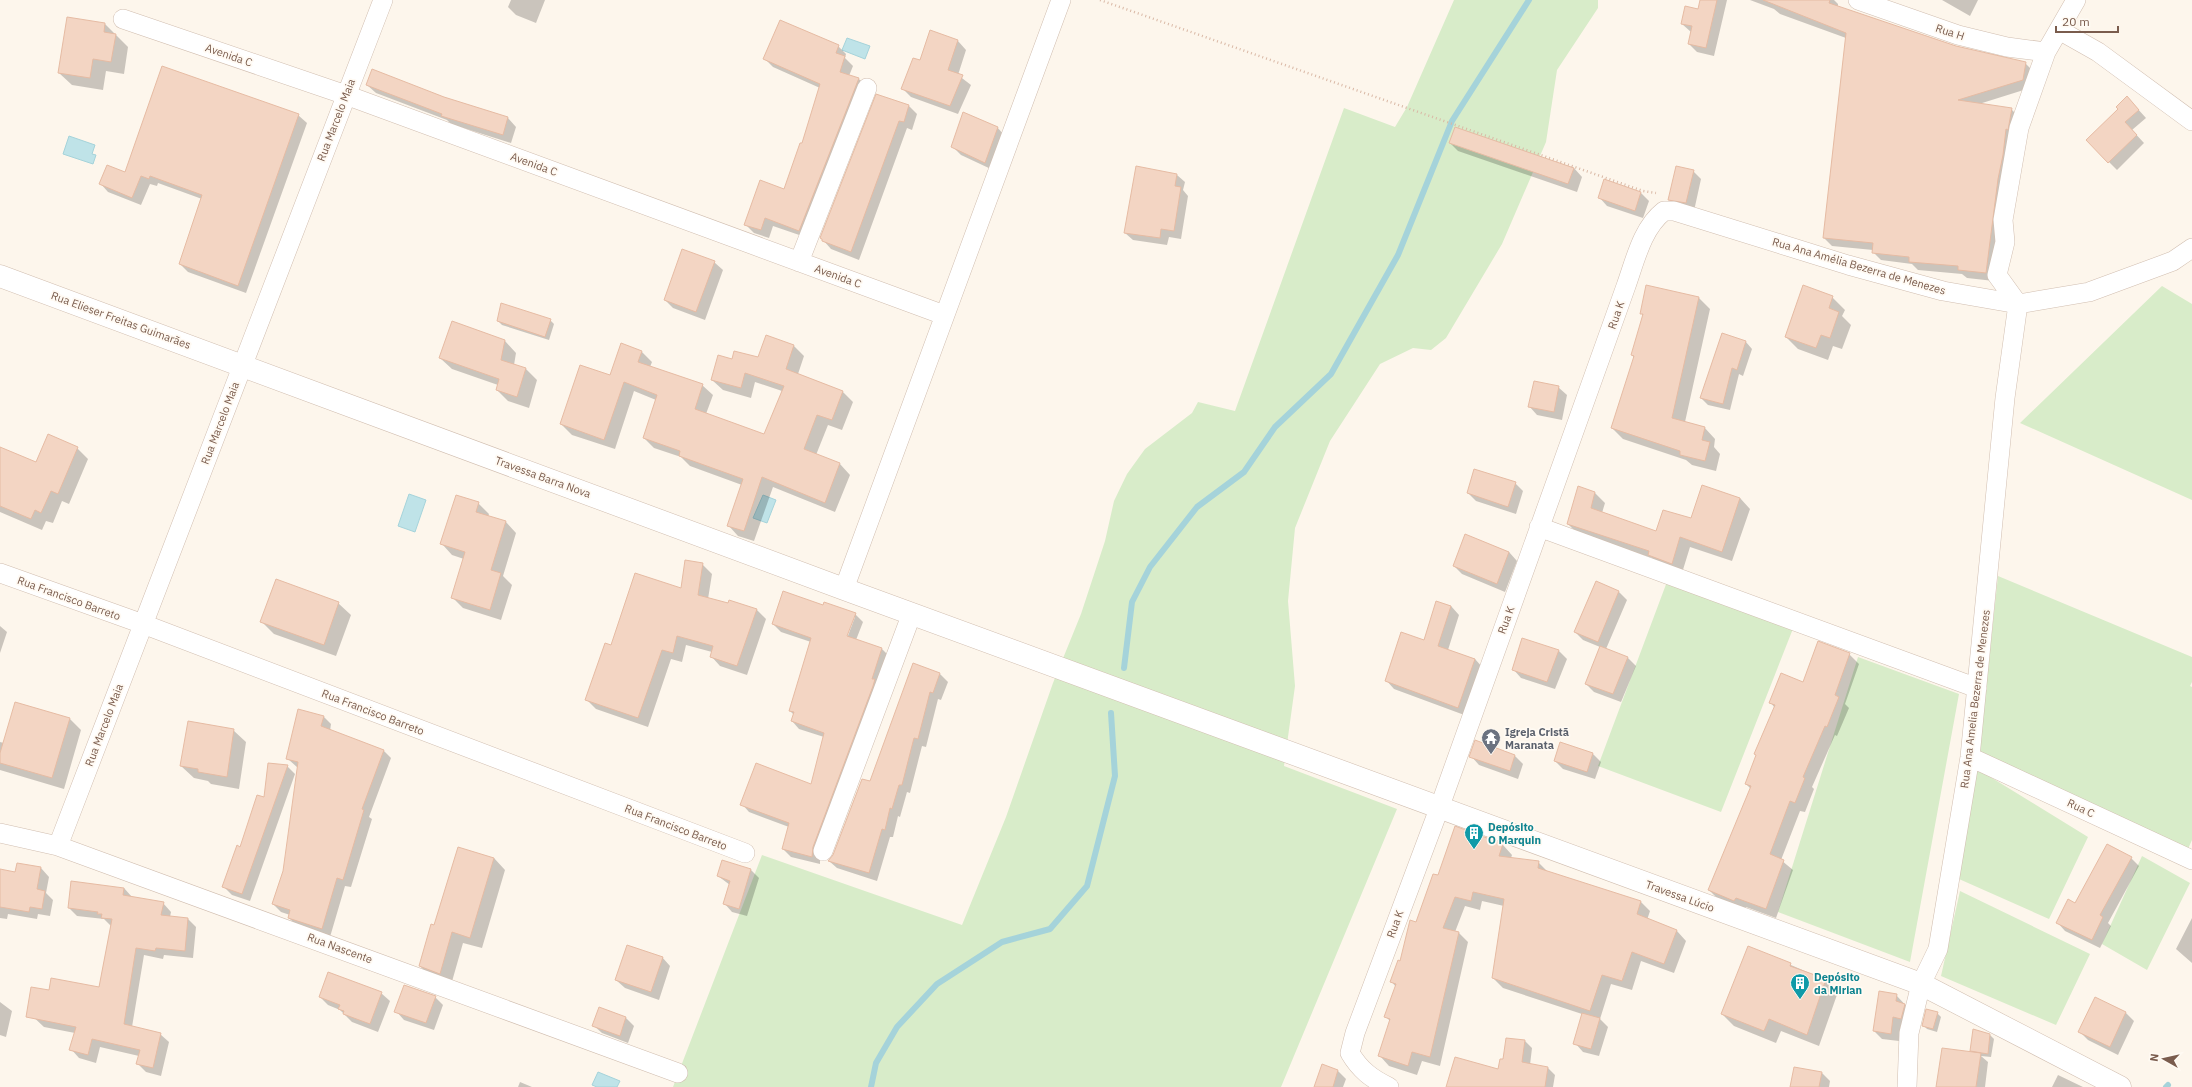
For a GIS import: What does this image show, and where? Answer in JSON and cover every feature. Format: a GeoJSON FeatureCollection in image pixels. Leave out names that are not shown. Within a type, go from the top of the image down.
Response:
{"type":"FeatureCollection","features":[{"type":"Feature","properties":{"kind":"street","name":"Rua Marcelo Maia"},"geometry":{"type":"LineString","coordinates":[[58,846],[383,0]]}},
{"type":"Feature","properties":{"kind":"street"},"geometry":{"type":"LineString","coordinates":[[844,589],[1061,0]]}},
{"type":"Feature","properties":{"kind":"street","name":"Rua H"},"geometry":{"type":"LineString","coordinates":[[1858,0],[1958,35],[2007,47],[2046,52]]}},
{"type":"Feature","properties":{"kind":"street"},"geometry":{"type":"LineString","coordinates":[[2018,304],[1997,275],[2006,242],[2003,220],[2019,128],[2046,52],[2076,0]]}},
{"type":"Feature","properties":{"kind":"street","name":"Avenida C"},"geometry":{"type":"LineString","coordinates":[[123,18],[346,95],[944,315]]}},
{"type":"Feature","properties":{"kind":"street"},"geometry":{"type":"LineString","coordinates":[[2060,30],[2098,52],[2192,121]]}},
{"type":"Feature","properties":{"kind":"street"},"geometry":{"type":"LineString","coordinates":[[799,262],[867,88]]}},
{"type":"Feature","properties":{"kind":"street","name":"Rua Ana Amélia Bezerra de Menezes"},"geometry":{"type":"LineString","coordinates":[[1664,211],[1674,212],[1848,266],[1936,289],[2018,304],[2089,292],[2172,261],[2192,248]]}},
{"type":"Feature","properties":{"kind":"street","name":"Rua K"},"geometry":{"type":"LineString","coordinates":[[1390,1087],[1373,1080],[1358,1067],[1350,1054],[1355,1033],[1440,806],[1643,239],[1654,219],[1664,211]]}},
{"type":"Feature","properties":{"kind":"street","name":"Rua Elieser Freitas Guimarães"},"geometry":{"type":"LineString","coordinates":[[0,276],[242,365]]}},
{"type":"Feature","properties":{"kind":"street","name":"Rua Ana Amelia Bezerra de Menezes"},"geometry":{"type":"LineString","coordinates":[[1907,1087],[1909,1033],[1921,984],[1938,949],[1970,757],[2005,398],[2018,304]]}},
{"type":"Feature","properties":{"kind":"street","name":"Travessa Barra Nova"},"geometry":{"type":"LineString","coordinates":[[242,365],[912,613]]}},
{"type":"Feature","properties":{"kind":"street"},"geometry":{"type":"LineString","coordinates":[[1539,527],[1977,688]]}},
{"type":"Feature","properties":{"kind":"street","name":"Rua Francisco Barreto"},"geometry":{"type":"LineString","coordinates":[[0,573],[143,624],[745,853]]}},
{"type":"Feature","properties":{"kind":"street"},"geometry":{"type":"LineString","coordinates":[[823,851],[912,613]]}},
{"type":"Feature","properties":{"kind":"street","name":"Travessa Lúcio"},"geometry":{"type":"LineString","coordinates":[[912,613],[1921,984],[2120,1087]]}},
{"type":"Feature","properties":{"kind":"street","name":"Rua C"},"geometry":{"type":"LineString","coordinates":[[1970,757],[2192,858]]}},
{"type":"Feature","properties":{"kind":"street","name":"Rua Nascente"},"geometry":{"type":"LineString","coordinates":[[0,833],[58,846],[678,1073]]}},
{"type":"Feature","properties":{"kind":"path"},"geometry":{"type":"LineString","coordinates":[[1100,0],[1643,191],[1658,193],[1664,211]]}},
{"type":"Feature","properties":{"kind":"green space"},"geometry":{"type":"Polygon","coordinates":[[[1454,0],[1598,0],[1598,8],[1557,70],[1546,142],[1502,244],[1446,338],[1431,350],[1413,348],[1380,364],[1330,441],[1295,528],[1288,601],[1295,686],[1284,766],[1397,809],[1281,1087],[673,1087],[762,855],[962,925],[1006,817],[1053,683],[1081,614],[1105,541],[1114,501],[1127,474],[1145,449],[1192,413],[1198,402],[1235,411],[1344,108],[1395,127],[1407,107],[1454,0]]]}},
{"type":"Feature","properties":{"kind":"green space"},"geometry":{"type":"Polygon","coordinates":[[[2162,286],[2192,304],[2192,500],[2020,423],[2162,286]]]}},
{"type":"Feature","properties":{"kind":"green space"},"geometry":{"type":"Polygon","coordinates":[[[1998,576],[2192,657],[2192,682],[2190,686],[2192,687],[2192,840],[2187,851],[1979,754],[1998,576]]]}},
{"type":"Feature","properties":{"kind":"green space"},"geometry":{"type":"Polygon","coordinates":[[[1668,579],[1796,621],[1721,812],[1598,766],[1668,579]]]}},
{"type":"Feature","properties":{"kind":"green space"},"geometry":{"type":"Polygon","coordinates":[[[1858,657],[1959,694],[1910,962],[1778,912],[1858,657]]]}},
{"type":"Feature","properties":{"kind":"green space"},"geometry":{"type":"Polygon","coordinates":[[[1974,767],[2088,837],[2049,919],[1959,879],[1974,767]]]}},
{"type":"Feature","properties":{"kind":"green space"},"geometry":{"type":"Polygon","coordinates":[[[2142,856],[2190,883],[2147,970],[2102,944],[2142,856]]]}},
{"type":"Feature","properties":{"kind":"green space"},"geometry":{"type":"Polygon","coordinates":[[[1960,891],[2090,954],[2056,1025],[1941,976],[1960,891]]]}},
{"type":"Feature","properties":{"kind":"water"},"geometry":{"type":"Polygon","coordinates":[[[847,38],[870,46],[865,59],[842,50],[847,38]]]}},
{"type":"Feature","properties":{"kind":"water"},"geometry":{"type":"Polygon","coordinates":[[[69,136],[95,145],[92,154],[96,155],[93,164],[63,154],[69,136]]]}},
{"type":"Feature","properties":{"kind":"water"},"geometry":{"type":"Polygon","coordinates":[[[409,494],[426,500],[415,532],[398,526],[409,494]]]}},
{"type":"Feature","properties":{"kind":"water"},"geometry":{"type":"Polygon","coordinates":[[[763,495],[776,500],[767,523],[753,518],[763,495]]]}},
{"type":"Feature","properties":{"kind":"water"},"geometry":{"type":"Polygon","coordinates":[[[598,1072],[620,1081],[617,1087],[597,1087],[592,1085],[598,1072]]]}},
{"type":"Feature","properties":{"kind":"building"},"geometry":{"type":"Polygon","coordinates":[[[1700,0],[1717,0],[1706,48],[1688,44],[1692,26],[1681,24],[1685,6],[1698,9],[1700,0]]]}},
{"type":"Feature","properties":{"kind":"building"},"geometry":{"type":"Polygon","coordinates":[[[1763,0],[1830,0],[1829,3],[1956,46],[2026,62],[2023,80],[1958,100],[2012,108],[2008,130],[2006,129],[1998,179],[1986,273],[1958,270],[1958,266],[1909,262],[1909,257],[1872,253],[1873,243],[1823,238],[1846,33],[1763,0]]]}},
{"type":"Feature","properties":{"kind":"building"},"geometry":{"type":"Polygon","coordinates":[[[67,17],[105,23],[104,32],[116,34],[111,62],[93,59],[90,78],[58,73],[67,17]]]}},
{"type":"Feature","properties":{"kind":"building"},"geometry":{"type":"Polygon","coordinates":[[[780,20],[839,45],[836,53],[845,56],[840,72],[859,78],[799,231],[765,218],[761,230],[744,225],[760,180],[784,189],[800,143],[802,143],[820,84],[763,59],[780,20]]]}},
{"type":"Feature","properties":{"kind":"building"},"geometry":{"type":"Polygon","coordinates":[[[930,30],[958,40],[948,70],[963,75],[950,106],[901,89],[913,58],[920,60],[930,30]]]}},
{"type":"Feature","properties":{"kind":"building"},"geometry":{"type":"Polygon","coordinates":[[[162,66],[299,114],[238,286],[179,264],[202,195],[150,176],[149,179],[141,176],[132,198],[99,184],[107,165],[125,172],[162,66]]]}},
{"type":"Feature","properties":{"kind":"building"},"geometry":{"type":"Polygon","coordinates":[[[372,69],[444,97],[508,117],[503,135],[441,116],[442,114],[366,85],[372,69]]]}},
{"type":"Feature","properties":{"kind":"building"},"geometry":{"type":"Polygon","coordinates":[[[876,94],[909,105],[904,122],[899,121],[851,252],[822,241],[820,238],[876,94]]]}},
{"type":"Feature","properties":{"kind":"building"},"geometry":{"type":"Polygon","coordinates":[[[2127,96],[2139,110],[2125,122],[2137,135],[2108,163],[2086,140],[2118,109],[2116,107],[2127,96]]]}},
{"type":"Feature","properties":{"kind":"building"},"geometry":{"type":"Polygon","coordinates":[[[963,112],[998,127],[985,163],[951,147],[963,112]]]}},
{"type":"Feature","properties":{"kind":"building"},"geometry":{"type":"Polygon","coordinates":[[[1455,127],[1574,168],[1568,184],[1449,143],[1455,127]]]}},
{"type":"Feature","properties":{"kind":"building"},"geometry":{"type":"Polygon","coordinates":[[[1136,166],[1177,174],[1175,186],[1181,187],[1174,231],[1161,229],[1160,238],[1124,233],[1136,166]]]}},
{"type":"Feature","properties":{"kind":"building"},"geometry":{"type":"Polygon","coordinates":[[[1676,166],[1694,170],[1686,203],[1668,200],[1676,166]]]}},
{"type":"Feature","properties":{"kind":"building"},"geometry":{"type":"Polygon","coordinates":[[[1604,179],[1641,192],[1635,211],[1598,198],[1604,179]]]}},
{"type":"Feature","properties":{"kind":"building"},"geometry":{"type":"Polygon","coordinates":[[[682,249],[715,261],[696,312],[664,300],[682,249]]]}},
{"type":"Feature","properties":{"kind":"building"},"geometry":{"type":"Polygon","coordinates":[[[1646,285],[1699,297],[1672,418],[1705,427],[1702,440],[1710,442],[1705,461],[1680,455],[1680,451],[1611,428],[1634,356],[1631,355],[1643,314],[1640,314],[1646,285]]]}},
{"type":"Feature","properties":{"kind":"building"},"geometry":{"type":"Polygon","coordinates":[[[1803,285],[1833,296],[1829,308],[1839,312],[1830,338],[1821,335],[1816,348],[1785,337],[1803,285]]]}},
{"type":"Feature","properties":{"kind":"building"},"geometry":{"type":"Polygon","coordinates":[[[501,303],[551,319],[545,337],[497,321],[501,303]]]}},
{"type":"Feature","properties":{"kind":"building"},"geometry":{"type":"Polygon","coordinates":[[[452,321],[505,340],[501,360],[526,368],[517,397],[496,390],[499,379],[439,358],[452,321]]]}},
{"type":"Feature","properties":{"kind":"building"},"geometry":{"type":"Polygon","coordinates":[[[1722,333],[1746,341],[1737,370],[1732,368],[1723,404],[1700,398],[1722,333]]]}},
{"type":"Feature","properties":{"kind":"building"},"geometry":{"type":"Polygon","coordinates":[[[766,335],[794,345],[786,369],[843,391],[832,420],[817,415],[804,449],[840,463],[825,503],[762,477],[744,531],[727,526],[743,479],[679,456],[680,451],[643,438],[657,395],[624,382],[604,440],[560,424],[580,365],[610,375],[621,343],[642,351],[638,362],[703,384],[695,409],[764,434],[784,386],[745,373],[741,388],[711,380],[718,355],[732,359],[734,351],[758,357],[766,335]]]}},
{"type":"Feature","properties":{"kind":"building"},"geometry":{"type":"Polygon","coordinates":[[[1534,381],[1559,386],[1554,412],[1528,407],[1534,381]]]}},
{"type":"Feature","properties":{"kind":"building"},"geometry":{"type":"Polygon","coordinates":[[[48,434],[78,447],[58,494],[51,491],[41,513],[35,510],[31,519],[0,506],[0,447],[36,462],[48,434]]]}},
{"type":"Feature","properties":{"kind":"building"},"geometry":{"type":"Polygon","coordinates":[[[1474,469],[1516,482],[1508,507],[1467,493],[1474,469]]]}},
{"type":"Feature","properties":{"kind":"building"},"geometry":{"type":"Polygon","coordinates":[[[1702,485],[1740,498],[1722,552],[1680,537],[1672,564],[1648,555],[1649,551],[1567,524],[1578,486],[1595,492],[1591,508],[1656,531],[1663,510],[1691,518],[1702,485]]]}},
{"type":"Feature","properties":{"kind":"building"},"geometry":{"type":"Polygon","coordinates":[[[456,495],[479,502],[476,512],[506,521],[491,570],[501,573],[490,610],[451,598],[465,552],[440,544],[456,495]]]}},
{"type":"Feature","properties":{"kind":"building"},"geometry":{"type":"Polygon","coordinates":[[[1465,534],[1509,552],[1497,584],[1453,566],[1465,534]]]}},
{"type":"Feature","properties":{"kind":"building"},"geometry":{"type":"Polygon","coordinates":[[[685,560],[703,563],[698,595],[728,603],[729,600],[757,609],[737,666],[710,657],[713,646],[677,636],[673,653],[662,650],[638,718],[585,700],[605,643],[611,645],[635,573],[681,588],[685,560]]]}},
{"type":"Feature","properties":{"kind":"building"},"geometry":{"type":"Polygon","coordinates":[[[276,579],[339,602],[324,645],[260,622],[276,579]]]}},
{"type":"Feature","properties":{"kind":"building"},"geometry":{"type":"Polygon","coordinates":[[[1596,581],[1619,591],[1598,642],[1574,632],[1596,581]]]}},
{"type":"Feature","properties":{"kind":"building"},"geometry":{"type":"Polygon","coordinates":[[[783,591],[823,605],[824,602],[856,613],[847,636],[882,648],[872,679],[875,679],[873,686],[813,847],[812,857],[782,849],[789,823],[740,805],[756,763],[811,784],[824,733],[791,721],[794,712],[789,711],[811,638],[772,624],[783,591]]]}},
{"type":"Feature","properties":{"kind":"building"},"geometry":{"type":"Polygon","coordinates":[[[1436,601],[1451,606],[1438,646],[1475,659],[1458,708],[1385,681],[1401,632],[1424,640],[1436,601]]]}},
{"type":"Feature","properties":{"kind":"building"},"geometry":{"type":"Polygon","coordinates":[[[1522,638],[1559,650],[1547,682],[1512,670],[1522,638]]]}},
{"type":"Feature","properties":{"kind":"building"},"geometry":{"type":"Polygon","coordinates":[[[1818,641],[1850,653],[1835,695],[1839,697],[1827,727],[1825,726],[1803,777],[1805,778],[1795,803],[1790,801],[1770,854],[1784,860],[1766,909],[1736,898],[1734,901],[1708,890],[1751,786],[1745,784],[1756,755],[1754,754],[1775,705],[1769,703],[1781,673],[1803,682],[1818,641]]]}},
{"type":"Feature","properties":{"kind":"building"},"geometry":{"type":"Polygon","coordinates":[[[1600,646],[1628,657],[1613,694],[1585,684],[1600,646]]]}},
{"type":"Feature","properties":{"kind":"building"},"geometry":{"type":"Polygon","coordinates":[[[913,663],[940,673],[933,693],[930,692],[918,739],[914,738],[902,785],[899,785],[892,809],[890,808],[885,830],[882,829],[869,873],[828,861],[833,855],[862,779],[870,781],[913,663]]]}},
{"type":"Feature","properties":{"kind":"building"},"geometry":{"type":"Polygon","coordinates":[[[15,702],[70,718],[52,778],[0,763],[0,753],[15,702]]]}},
{"type":"Feature","properties":{"kind":"building"},"geometry":{"type":"Polygon","coordinates":[[[298,709],[324,716],[321,726],[384,750],[362,809],[364,810],[343,880],[337,878],[322,929],[288,918],[290,910],[272,904],[283,871],[298,762],[286,759],[298,709]]]}},
{"type":"Feature","properties":{"kind":"building"},"geometry":{"type":"Polygon","coordinates":[[[188,721],[234,729],[227,777],[198,772],[198,769],[180,766],[188,721]]]}},
{"type":"Feature","properties":{"kind":"building","name":"Igreja Cristã Maranata"},"geometry":{"type":"Polygon","coordinates":[[[1475,740],[1515,755],[1510,771],[1469,757],[1475,740]]]}},
{"type":"Feature","properties":{"kind":"building"},"geometry":{"type":"Polygon","coordinates":[[[1560,742],[1593,753],[1587,772],[1554,761],[1560,742]]]}},
{"type":"Feature","properties":{"kind":"building"},"geometry":{"type":"Polygon","coordinates":[[[268,763],[288,765],[242,894],[222,887],[237,845],[240,847],[257,795],[264,797],[268,763]]]}},
{"type":"Feature","properties":{"kind":"building"},"geometry":{"type":"Polygon","coordinates":[[[1455,826],[1503,844],[1499,856],[1539,861],[1538,868],[1641,901],[1637,914],[1677,930],[1664,964],[1632,952],[1622,981],[1602,975],[1590,1011],[1492,978],[1504,899],[1473,892],[1471,901],[1455,897],[1443,928],[1459,932],[1430,1057],[1412,1052],[1408,1066],[1378,1056],[1390,1019],[1384,1017],[1396,984],[1390,982],[1398,960],[1400,961],[1410,920],[1416,922],[1433,874],[1438,875],[1455,826]]]}},
{"type":"Feature","properties":{"kind":"building"},"geometry":{"type":"Polygon","coordinates":[[[2107,844],[2132,857],[2100,915],[2103,917],[2092,940],[2056,923],[2068,899],[2075,903],[2107,844]]]}},
{"type":"Feature","properties":{"kind":"building"},"geometry":{"type":"Polygon","coordinates":[[[458,847],[494,858],[470,938],[452,932],[440,974],[419,966],[431,924],[434,925],[458,847]]]}},
{"type":"Feature","properties":{"kind":"building"},"geometry":{"type":"Polygon","coordinates":[[[722,860],[751,869],[739,909],[723,904],[730,881],[717,876],[722,860]]]}},
{"type":"Feature","properties":{"kind":"building"},"geometry":{"type":"Polygon","coordinates":[[[17,863],[41,867],[37,889],[45,891],[42,909],[30,907],[29,912],[0,907],[0,869],[15,872],[17,863]]]}},
{"type":"Feature","properties":{"kind":"building"},"geometry":{"type":"Polygon","coordinates":[[[71,881],[124,888],[123,895],[164,902],[161,915],[188,918],[185,951],[156,948],[155,951],[136,948],[124,1024],[161,1033],[153,1068],[136,1064],[140,1050],[92,1039],[88,1055],[69,1050],[76,1027],[26,1017],[31,987],[49,990],[51,978],[99,987],[112,919],[101,918],[102,914],[97,914],[98,912],[68,908],[71,881]]]}},
{"type":"Feature","properties":{"kind":"building"},"geometry":{"type":"Polygon","coordinates":[[[627,945],[663,957],[651,992],[615,980],[627,945]]]}},
{"type":"Feature","properties":{"kind":"building"},"geometry":{"type":"Polygon","coordinates":[[[1748,946],[1791,963],[1790,966],[1826,979],[1807,1035],[1769,1019],[1764,1031],[1721,1014],[1748,946]]]}},
{"type":"Feature","properties":{"kind":"building"},"geometry":{"type":"Polygon","coordinates":[[[328,972],[382,992],[370,1024],[343,1014],[344,1011],[338,1009],[340,1005],[319,997],[328,972]]]}},
{"type":"Feature","properties":{"kind":"building"},"geometry":{"type":"Polygon","coordinates":[[[404,985],[436,996],[426,1023],[394,1012],[404,985]]]}},
{"type":"Feature","properties":{"kind":"building"},"geometry":{"type":"Polygon","coordinates":[[[1879,991],[1897,994],[1896,1001],[1905,1004],[1901,1019],[1893,1017],[1891,1034],[1873,1031],[1879,991]]]}},
{"type":"Feature","properties":{"kind":"building"},"geometry":{"type":"Polygon","coordinates":[[[2095,997],[2126,1012],[2110,1047],[2078,1032],[2095,997]]]}},
{"type":"Feature","properties":{"kind":"building"},"geometry":{"type":"Polygon","coordinates":[[[599,1007],[626,1017],[620,1036],[592,1026],[599,1007]]]}},
{"type":"Feature","properties":{"kind":"building"},"geometry":{"type":"Polygon","coordinates":[[[1926,1009],[1938,1012],[1933,1029],[1922,1026],[1926,1009]]]}},
{"type":"Feature","properties":{"kind":"building"},"geometry":{"type":"Polygon","coordinates":[[[1582,1013],[1600,1018],[1591,1049],[1573,1044],[1582,1013]]]}},
{"type":"Feature","properties":{"kind":"building"},"geometry":{"type":"Polygon","coordinates":[[[1973,1029],[1990,1034],[1988,1054],[1970,1051],[1973,1029]]]}},
{"type":"Feature","properties":{"kind":"building"},"geometry":{"type":"Polygon","coordinates":[[[1506,1038],[1525,1040],[1522,1062],[1548,1067],[1545,1087],[1446,1087],[1455,1057],[1498,1069],[1500,1059],[1503,1059],[1506,1038]]]}},
{"type":"Feature","properties":{"kind":"building"},"geometry":{"type":"Polygon","coordinates":[[[1942,1048],[1981,1053],[1976,1087],[1936,1087],[1942,1048]]]}},
{"type":"Feature","properties":{"kind":"building"},"geometry":{"type":"Polygon","coordinates":[[[1322,1064],[1338,1070],[1333,1087],[1314,1087],[1322,1064]]]}},
{"type":"Feature","properties":{"kind":"building"},"geometry":{"type":"Polygon","coordinates":[[[1794,1067],[1822,1072],[1819,1087],[1790,1087],[1794,1067]]]}},
{"type":"Feature","properties":{"kind":"waterway"},"geometry":{"type":"LineString","coordinates":[[1124,668],[1132,602],[1150,567],[1197,507],[1244,472],[1275,427],[1331,374],[1398,255],[1452,121],[1529,0]]}},
{"type":"Feature","properties":{"kind":"waterway"},"geometry":{"type":"LineString","coordinates":[[871,1087],[876,1063],[897,1027],[937,984],[1002,942],[1050,929],[1087,886],[1115,776],[1111,713]]}},
{"type":"Feature","properties":{"kind":"place","name":"Igreja Cristã Maranata"},"geometry":{"type":"Point","coordinates":[1491,755]}},
{"type":"Feature","properties":{"kind":"place","name":"Depósito O Marquin"},"geometry":{"type":"Point","coordinates":[1474,850]}},
{"type":"Feature","properties":{"kind":"place","name":"Depósito da Mirian"},"geometry":{"type":"Point","coordinates":[1800,1000]}}]}
